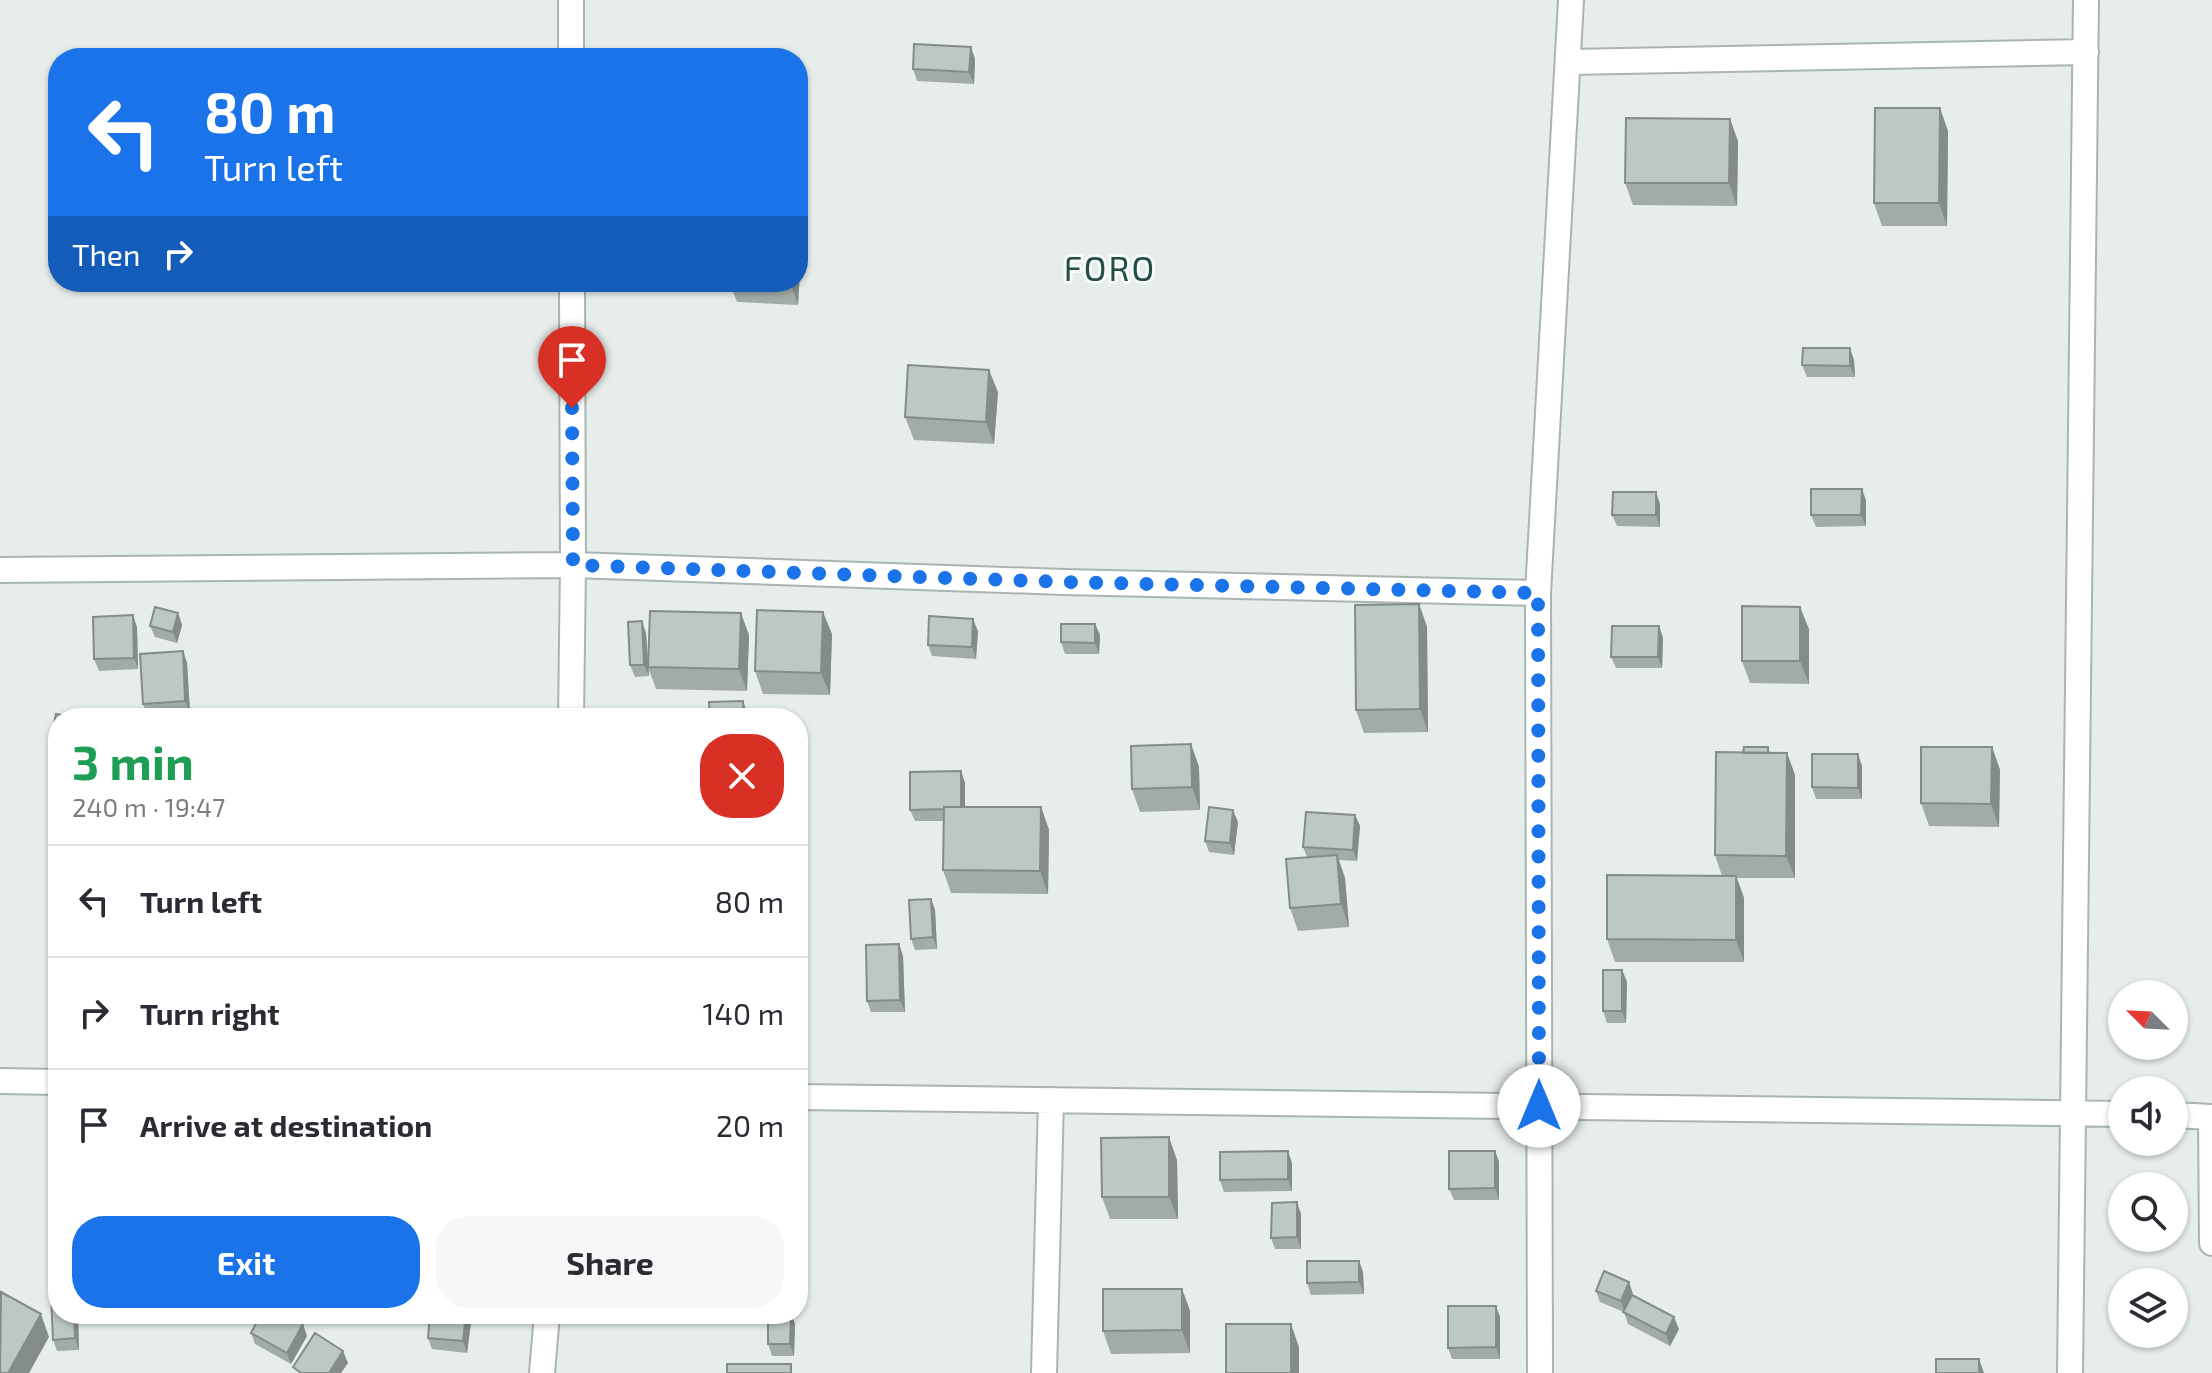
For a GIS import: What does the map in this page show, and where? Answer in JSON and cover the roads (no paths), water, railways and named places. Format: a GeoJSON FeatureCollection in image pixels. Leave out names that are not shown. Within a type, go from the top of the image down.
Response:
{"type":"FeatureCollection","features":[{"type":"Feature","properties":{"kind":"street"},"geometry":{"type":"LineString","coordinates":[[571,0],[571,48]]}},
{"type":"Feature","properties":{"kind":"street"},"geometry":{"type":"LineString","coordinates":[[1540,1373],[1538,593],[1571,0]]}},
{"type":"Feature","properties":{"kind":"street"},"geometry":{"type":"LineString","coordinates":[[2070,1373],[2086,0]]}},
{"type":"Feature","properties":{"kind":"street"},"geometry":{"type":"LineString","coordinates":[[1569,62],[2086,52]]}},
{"type":"Feature","properties":{"kind":"street"},"geometry":{"type":"LineString","coordinates":[[571,708],[572,292]]}},
{"type":"Feature","properties":{"kind":"street"},"geometry":{"type":"LineString","coordinates":[[0,570],[573,565],[1048,582],[1538,593]]}},
{"type":"Feature","properties":{"kind":"street"},"geometry":{"type":"LineString","coordinates":[[0,1081],[48,1082]]}},
{"type":"Feature","properties":{"kind":"street"},"geometry":{"type":"LineString","coordinates":[[808,1097],[2108,1114]]}},
{"type":"Feature","properties":{"kind":"street"},"geometry":{"type":"LineString","coordinates":[[1044,1373],[1051,1100]]}},
{"type":"Feature","properties":{"kind":"street"},"geometry":{"type":"LineString","coordinates":[[2188,1116],[2211,1117],[2212,1243]]}},
{"type":"Feature","properties":{"kind":"street"},"geometry":{"type":"LineString","coordinates":[[542,1373],[546,1324]]}},
{"type":"Feature","properties":{"kind":"district","name":"FORO"},"geometry":{"type":"Point","coordinates":[1110,267]}}]}
